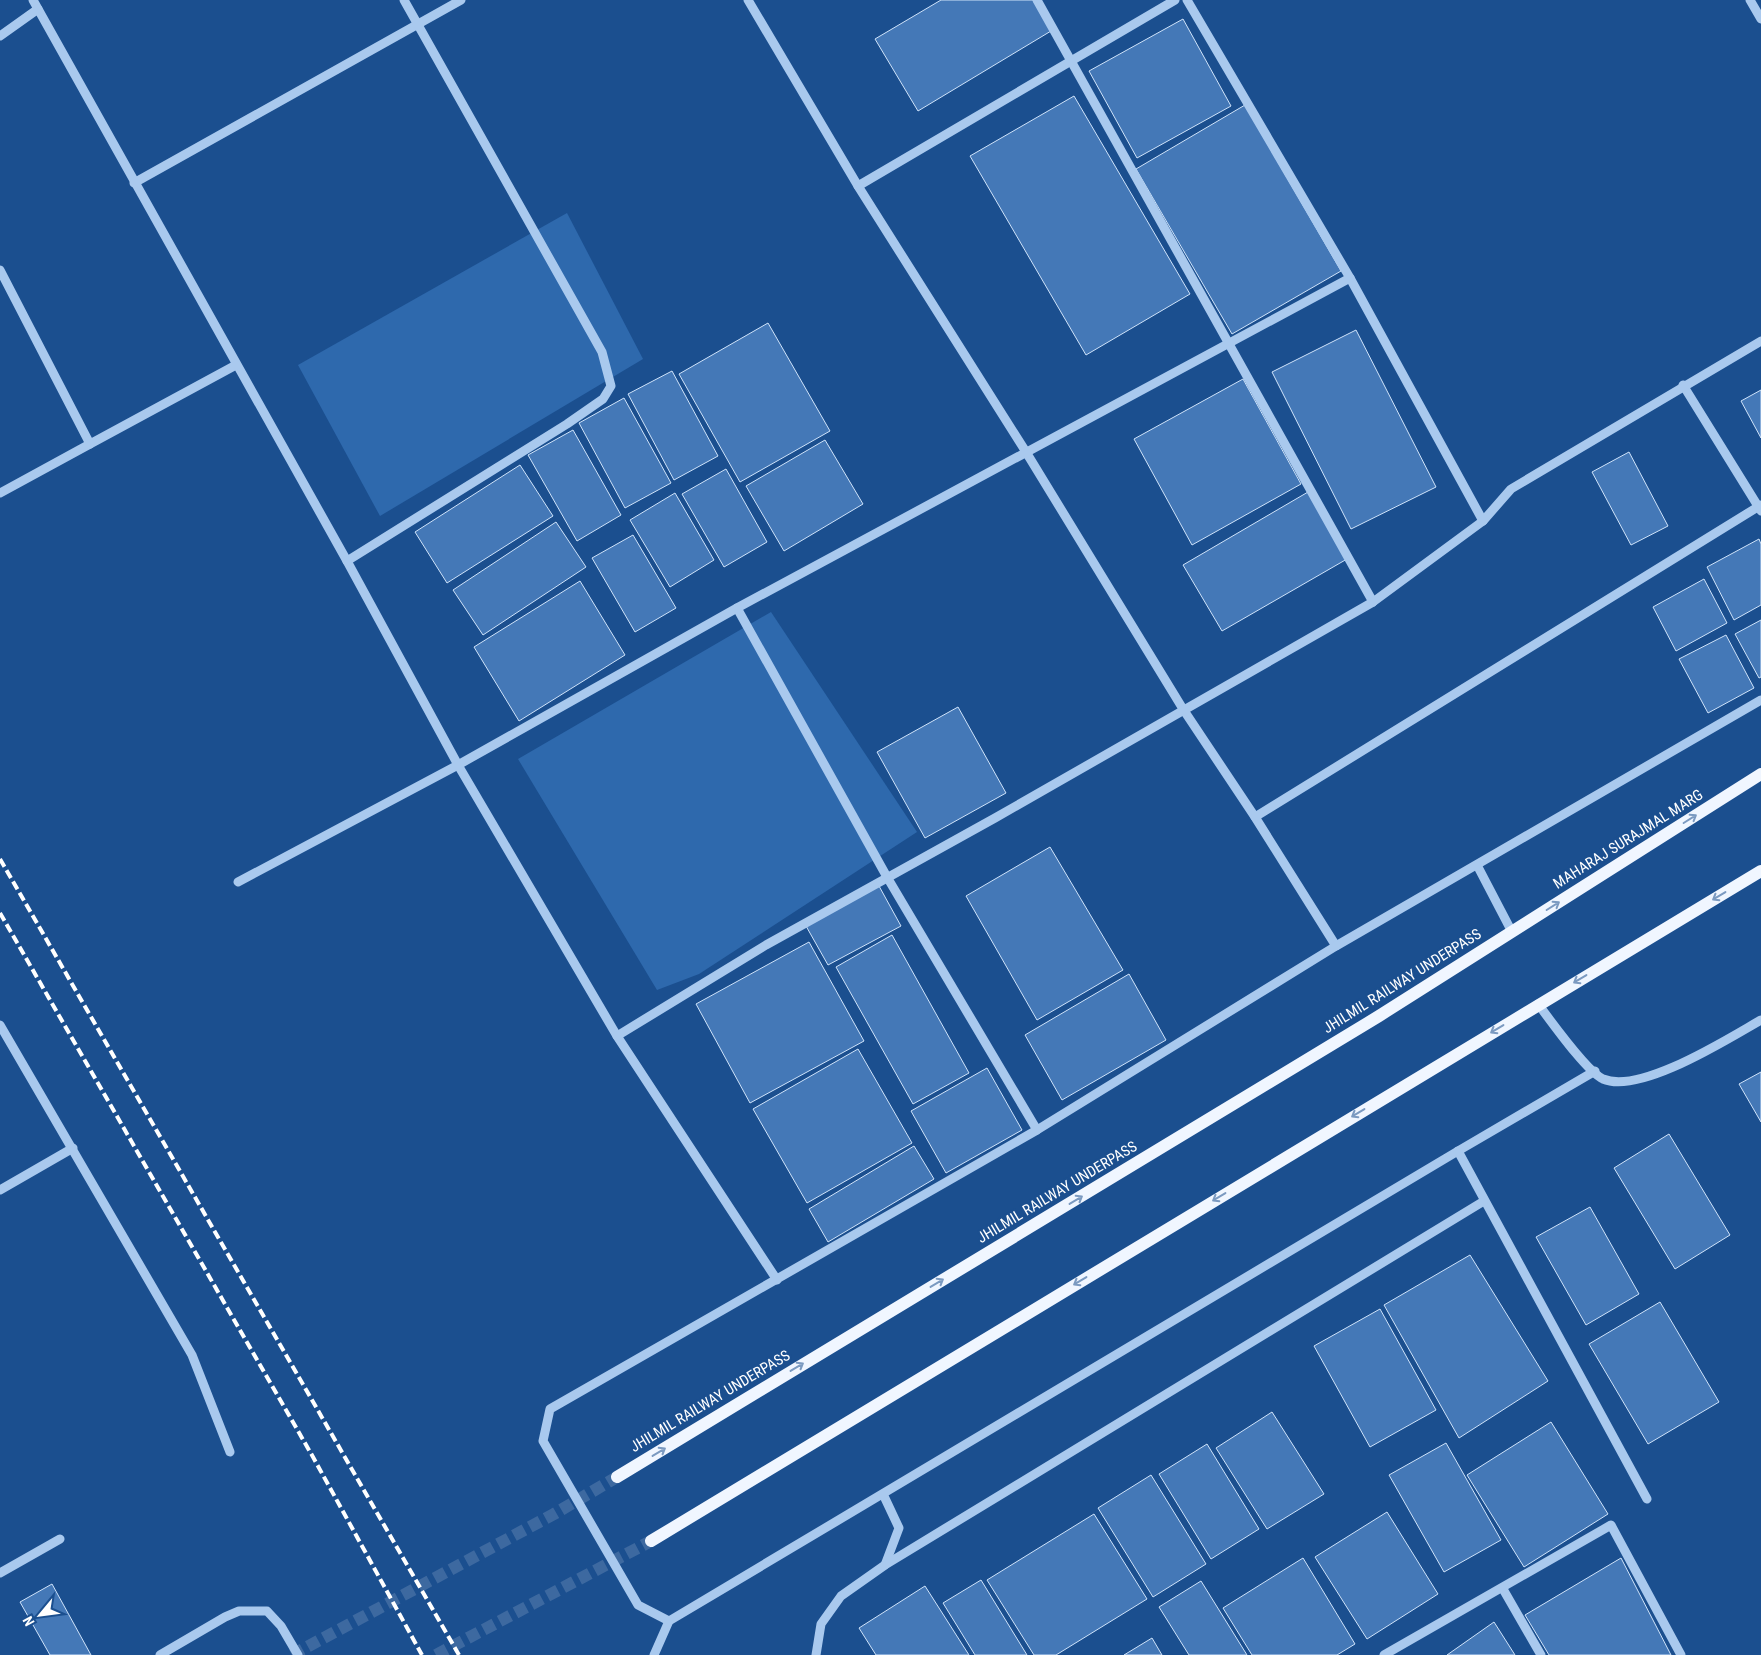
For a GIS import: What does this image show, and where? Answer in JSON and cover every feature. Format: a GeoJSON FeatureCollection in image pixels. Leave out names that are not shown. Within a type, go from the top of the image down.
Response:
{"type":"FeatureCollection","features":[{"type":"Feature","properties":{"kind":"main road","name":"MAHARAJ SURAJMAL MARG"},"geometry":{"type":"LineString","coordinates":[[1512,932],[1761,774]]}},
{"type":"Feature","properties":{"kind":"main road"},"geometry":{"type":"LineString","coordinates":[[651,1541],[1761,871]]}},
{"type":"Feature","properties":{"kind":"main road","name":"JHILMIL RAILWAY UNDERPASS"},"geometry":{"type":"LineString","coordinates":[[617,1477],[1379,1016],[1512,932]]}},
{"type":"Feature","properties":{"kind":"street"},"geometry":{"type":"LineString","coordinates":[[32,0],[347,561],[458,764],[617,1036],[777,1280]]}},
{"type":"Feature","properties":{"kind":"street"},"geometry":{"type":"LineString","coordinates":[[347,561],[567,424],[603,399],[611,386],[602,352],[404,0]]}},
{"type":"Feature","properties":{"kind":"street"},"geometry":{"type":"LineString","coordinates":[[134,183],[461,0]]}},
{"type":"Feature","properties":{"kind":"street"},"geometry":{"type":"LineString","coordinates":[[748,0],[858,186],[1026,452],[1183,709],[1255,816],[1336,946]]}},
{"type":"Feature","properties":{"kind":"street"},"geometry":{"type":"LineString","coordinates":[[1037,0],[1072,59],[1228,344],[1373,602]]}},
{"type":"Feature","properties":{"kind":"street"},"geometry":{"type":"LineString","coordinates":[[858,186],[1175,0]]}},
{"type":"Feature","properties":{"kind":"street"},"geometry":{"type":"LineString","coordinates":[[1187,0],[1350,278],[1483,521]]}},
{"type":"Feature","properties":{"kind":"street"},"geometry":{"type":"LineString","coordinates":[[1750,0],[1761,19]]}},
{"type":"Feature","properties":{"kind":"street"},"geometry":{"type":"LineString","coordinates":[[0,36],[38,9]]}},
{"type":"Feature","properties":{"kind":"street"},"geometry":{"type":"LineString","coordinates":[[0,270],[90,444]]}},
{"type":"Feature","properties":{"kind":"street"},"geometry":{"type":"LineString","coordinates":[[238,882],[458,764],[737,608],[1350,278]]}},
{"type":"Feature","properties":{"kind":"street"},"geometry":{"type":"LineString","coordinates":[[617,1036],[766,945],[1004,814],[1183,709],[1373,602],[1483,521],[1511,489],[1683,385],[1761,341]]}},
{"type":"Feature","properties":{"kind":"street"},"geometry":{"type":"LineString","coordinates":[[0,492],[236,364]]}},
{"type":"Feature","properties":{"kind":"street"},"geometry":{"type":"LineString","coordinates":[[1255,816],[1760,508],[1683,385]]}},
{"type":"Feature","properties":{"kind":"street"},"geometry":{"type":"LineString","coordinates":[[737,608],[887,877],[1037,1130]]}},
{"type":"Feature","properties":{"kind":"street"},"geometry":{"type":"LineString","coordinates":[[669,1621],[638,1605],[543,1440],[550,1409],[1037,1130],[1336,946],[1761,700]]}},
{"type":"Feature","properties":{"kind":"street"},"geometry":{"type":"LineString","coordinates":[[1477,865],[1512,932]]}},
{"type":"Feature","properties":{"kind":"street"},"geometry":{"type":"LineString","coordinates":[[1538,1004],[1580,1058],[1603,1079],[1628,1081],[1667,1071],[1761,1020]]}},
{"type":"Feature","properties":{"kind":"street"},"geometry":{"type":"LineString","coordinates":[[0,1025],[192,1355],[230,1452]]}},
{"type":"Feature","properties":{"kind":"street"},"geometry":{"type":"LineString","coordinates":[[654,1655],[669,1621],[1595,1071]]}},
{"type":"Feature","properties":{"kind":"street"},"geometry":{"type":"LineString","coordinates":[[0,1190],[73,1148]]}},
{"type":"Feature","properties":{"kind":"street"},"geometry":{"type":"LineString","coordinates":[[1458,1151],[1647,1499]]}},
{"type":"Feature","properties":{"kind":"street"},"geometry":{"type":"LineString","coordinates":[[816,1655],[822,1624],[841,1596],[885,1565],[1484,1201]]}},
{"type":"Feature","properties":{"kind":"street"},"geometry":{"type":"LineString","coordinates":[[883,1494],[899,1528],[885,1565]]}},
{"type":"Feature","properties":{"kind":"street"},"geometry":{"type":"LineString","coordinates":[[1384,1655],[1503,1589],[1610,1525],[1681,1655]]}},
{"type":"Feature","properties":{"kind":"street"},"geometry":{"type":"LineString","coordinates":[[0,1573],[60,1538]]}},
{"type":"Feature","properties":{"kind":"street"},"geometry":{"type":"LineString","coordinates":[[1503,1589],[1541,1655]]}},
{"type":"Feature","properties":{"kind":"street"},"geometry":{"type":"LineString","coordinates":[[160,1655],[225,1617],[239,1612],[267,1610],[281,1626],[298,1655]]}},
{"type":"Feature","properties":{"kind":"shaded area"},"geometry":{"type":"Polygon","coordinates":[[[567,213],[643,359],[380,516],[298,365],[567,213]]]}},
{"type":"Feature","properties":{"kind":"shaded area"},"geometry":{"type":"Polygon","coordinates":[[[771,612],[917,832],[699,974],[657,990],[518,759],[771,612]]]}},
{"type":"Feature","properties":{"kind":"building"},"geometry":{"type":"Polygon","coordinates":[[[941,0],[1033,0],[1051,31],[918,111],[875,39],[941,0]]]}},
{"type":"Feature","properties":{"kind":"building"},"geometry":{"type":"Polygon","coordinates":[[[1183,19],[1231,106],[1137,158],[1089,71],[1183,19]]]}},
{"type":"Feature","properties":{"kind":"building"},"geometry":{"type":"Polygon","coordinates":[[[1074,96],[1190,294],[1086,355],[970,156],[1074,96]]]}},
{"type":"Feature","properties":{"kind":"building"},"geometry":{"type":"Polygon","coordinates":[[[1245,105],[1341,271],[1232,334],[1136,169],[1245,105]]]}},
{"type":"Feature","properties":{"kind":"building"},"geometry":{"type":"Polygon","coordinates":[[[768,323],[830,431],[740,482],[679,374],[768,323]]]}},
{"type":"Feature","properties":{"kind":"building"},"geometry":{"type":"Polygon","coordinates":[[[1356,330],[1436,487],[1351,529],[1272,372],[1356,330]]]}},
{"type":"Feature","properties":{"kind":"building"},"geometry":{"type":"Polygon","coordinates":[[[672,371],[718,456],[674,480],[628,394],[672,371]]]}},
{"type":"Feature","properties":{"kind":"building"},"geometry":{"type":"Polygon","coordinates":[[[1243,379],[1301,484],[1192,545],[1134,439],[1243,379]]]}},
{"type":"Feature","properties":{"kind":"building"},"geometry":{"type":"Polygon","coordinates":[[[1761,390],[1761,438],[1741,401],[1761,390]]]}},
{"type":"Feature","properties":{"kind":"building"},"geometry":{"type":"Polygon","coordinates":[[[624,398],[671,483],[625,508],[579,423],[624,398]]]}},
{"type":"Feature","properties":{"kind":"building"},"geometry":{"type":"Polygon","coordinates":[[[573,430],[621,515],[577,541],[528,455],[573,430]]]}},
{"type":"Feature","properties":{"kind":"building"},"geometry":{"type":"Polygon","coordinates":[[[825,440],[863,504],[784,551],[746,486],[825,440]]]}},
{"type":"Feature","properties":{"kind":"building"},"geometry":{"type":"Polygon","coordinates":[[[1629,452],[1668,526],[1631,545],[1592,472],[1629,452]]]}},
{"type":"Feature","properties":{"kind":"building"},"geometry":{"type":"Polygon","coordinates":[[[520,465],[553,516],[447,583],[415,532],[520,465]]]}},
{"type":"Feature","properties":{"kind":"building"},"geometry":{"type":"Polygon","coordinates":[[[726,469],[767,542],[724,567],[682,494],[726,469]]]}},
{"type":"Feature","properties":{"kind":"building"},"geometry":{"type":"Polygon","coordinates":[[[1308,492],[1347,559],[1222,631],[1183,565],[1308,492]]]}},
{"type":"Feature","properties":{"kind":"building"},"geometry":{"type":"Polygon","coordinates":[[[675,493],[714,560],[670,587],[630,520],[675,493]]]}},
{"type":"Feature","properties":{"kind":"building"},"geometry":{"type":"Polygon","coordinates":[[[556,522],[586,567],[483,635],[453,590],[556,522]]]}},
{"type":"Feature","properties":{"kind":"building"},"geometry":{"type":"Polygon","coordinates":[[[633,535],[676,608],[635,632],[592,558],[633,535]]]}},
{"type":"Feature","properties":{"kind":"building"},"geometry":{"type":"Polygon","coordinates":[[[1759,539],[1761,544],[1761,605],[1734,620],[1707,567],[1759,539]]]}},
{"type":"Feature","properties":{"kind":"building"},"geometry":{"type":"Polygon","coordinates":[[[1704,579],[1727,623],[1676,651],[1653,607],[1704,579]]]}},
{"type":"Feature","properties":{"kind":"building"},"geometry":{"type":"Polygon","coordinates":[[[580,581],[625,655],[519,721],[474,647],[580,581]]]}},
{"type":"Feature","properties":{"kind":"building"},"geometry":{"type":"Polygon","coordinates":[[[1761,620],[1761,677],[1759,678],[1735,634],[1761,620]]]}},
{"type":"Feature","properties":{"kind":"building"},"geometry":{"type":"Polygon","coordinates":[[[1726,635],[1754,688],[1708,713],[1679,659],[1726,635]]]}},
{"type":"Feature","properties":{"kind":"building"},"geometry":{"type":"Polygon","coordinates":[[[958,707],[1006,793],[925,838],[877,752],[958,707]]]}},
{"type":"Feature","properties":{"kind":"building"},"geometry":{"type":"Polygon","coordinates":[[[1050,847],[1123,970],[1037,1020],[966,896],[1050,847]]]}},
{"type":"Feature","properties":{"kind":"building"},"geometry":{"type":"Polygon","coordinates":[[[879,886],[901,926],[828,965],[806,926],[879,886]]]}},
{"type":"Feature","properties":{"kind":"building"},"geometry":{"type":"Polygon","coordinates":[[[892,935],[969,1073],[913,1104],[836,967],[892,935]]]}},
{"type":"Feature","properties":{"kind":"building"},"geometry":{"type":"Polygon","coordinates":[[[809,942],[864,1041],[750,1103],[696,1004],[809,942]]]}},
{"type":"Feature","properties":{"kind":"building"},"geometry":{"type":"Polygon","coordinates":[[[1129,974],[1166,1040],[1062,1100],[1025,1035],[1129,974]]]}},
{"type":"Feature","properties":{"kind":"building"},"geometry":{"type":"Polygon","coordinates":[[[858,1049],[912,1143],[807,1203],[753,1109],[858,1049]]]}},
{"type":"Feature","properties":{"kind":"building"},"geometry":{"type":"Polygon","coordinates":[[[987,1068],[1022,1130],[946,1173],[911,1111],[987,1068]]]}},
{"type":"Feature","properties":{"kind":"building"},"geometry":{"type":"Polygon","coordinates":[[[1761,1072],[1761,1122],[1739,1084],[1761,1072]]]}},
{"type":"Feature","properties":{"kind":"building"},"geometry":{"type":"Polygon","coordinates":[[[1669,1134],[1730,1235],[1675,1269],[1614,1168],[1669,1134]]]}},
{"type":"Feature","properties":{"kind":"building"},"geometry":{"type":"Polygon","coordinates":[[[914,1146],[934,1179],[828,1242],[809,1209],[914,1146]]]}},
{"type":"Feature","properties":{"kind":"building"},"geometry":{"type":"Polygon","coordinates":[[[1590,1207],[1639,1294],[1586,1325],[1536,1237],[1590,1207]]]}},
{"type":"Feature","properties":{"kind":"building"},"geometry":{"type":"Polygon","coordinates":[[[1470,1255],[1548,1381],[1459,1438],[1384,1305],[1470,1255]]]}},
{"type":"Feature","properties":{"kind":"building"},"geometry":{"type":"Polygon","coordinates":[[[1660,1302],[1719,1402],[1648,1444],[1589,1344],[1660,1302]]]}},
{"type":"Feature","properties":{"kind":"building"},"geometry":{"type":"Polygon","coordinates":[[[1380,1309],[1436,1410],[1370,1447],[1314,1346],[1380,1309]]]}},
{"type":"Feature","properties":{"kind":"building"},"geometry":{"type":"Polygon","coordinates":[[[1272,1412],[1324,1494],[1267,1529],[1216,1448],[1272,1412]]]}},
{"type":"Feature","properties":{"kind":"building"},"geometry":{"type":"Polygon","coordinates":[[[1551,1422],[1608,1514],[1524,1567],[1467,1475],[1551,1422]]]}},
{"type":"Feature","properties":{"kind":"building"},"geometry":{"type":"Polygon","coordinates":[[[1446,1443],[1501,1540],[1444,1572],[1389,1475],[1446,1443]]]}},
{"type":"Feature","properties":{"kind":"building"},"geometry":{"type":"Polygon","coordinates":[[[1207,1444],[1259,1529],[1211,1559],[1159,1474],[1207,1444]]]}},
{"type":"Feature","properties":{"kind":"building"},"geometry":{"type":"Polygon","coordinates":[[[1151,1475],[1206,1564],[1153,1597],[1098,1508],[1151,1475]]]}},
{"type":"Feature","properties":{"kind":"building"},"geometry":{"type":"Polygon","coordinates":[[[1387,1512],[1438,1594],[1367,1639],[1315,1557],[1387,1512]]]}},
{"type":"Feature","properties":{"kind":"building"},"geometry":{"type":"Polygon","coordinates":[[[1094,1514],[1147,1599],[1056,1655],[1034,1655],[987,1580],[1094,1514]]]}},
{"type":"Feature","properties":{"kind":"building"},"geometry":{"type":"Polygon","coordinates":[[[1303,1558],[1355,1644],[1337,1655],[1252,1655],[1223,1608],[1303,1558]]]}},
{"type":"Feature","properties":{"kind":"building"},"geometry":{"type":"Polygon","coordinates":[[[1621,1558],[1671,1655],[1549,1655],[1525,1615],[1621,1558]]]}},
{"type":"Feature","properties":{"kind":"building"},"geometry":{"type":"Polygon","coordinates":[[[981,1580],[1027,1655],[975,1655],[943,1603],[981,1580]]]}},
{"type":"Feature","properties":{"kind":"building"},"geometry":{"type":"Polygon","coordinates":[[[1201,1581],[1247,1655],[1189,1655],[1159,1607],[1201,1581]]]}},
{"type":"Feature","properties":{"kind":"building"},"geometry":{"type":"Polygon","coordinates":[[[52,1584],[91,1655],[50,1655],[20,1602],[52,1584]]]}},
{"type":"Feature","properties":{"kind":"building"},"geometry":{"type":"Polygon","coordinates":[[[925,1586],[969,1655],[876,1655],[859,1628],[925,1586]]]}},
{"type":"Feature","properties":{"kind":"building"},"geometry":{"type":"Polygon","coordinates":[[[1494,1622],[1515,1655],[1447,1655],[1494,1622]]]}},
{"type":"Feature","properties":{"kind":"building"},"geometry":{"type":"Polygon","coordinates":[[[1152,1638],[1162,1655],[1124,1655],[1152,1638]]]}},
{"type":"Feature","properties":{"kind":"tunnel"},"geometry":{"type":"LineString","coordinates":[[292,1655],[554,1514],[617,1477]]}},
{"type":"Feature","properties":{"kind":"tunnel"},"geometry":{"type":"LineString","coordinates":[[436,1655],[651,1541]]}},
{"type":"Feature","properties":{"kind":"railway"},"geometry":{"type":"LineString","coordinates":[[0,859],[459,1655]]}},
{"type":"Feature","properties":{"kind":"railway"},"geometry":{"type":"LineString","coordinates":[[0,913],[313,1457],[422,1655]]}}]}
